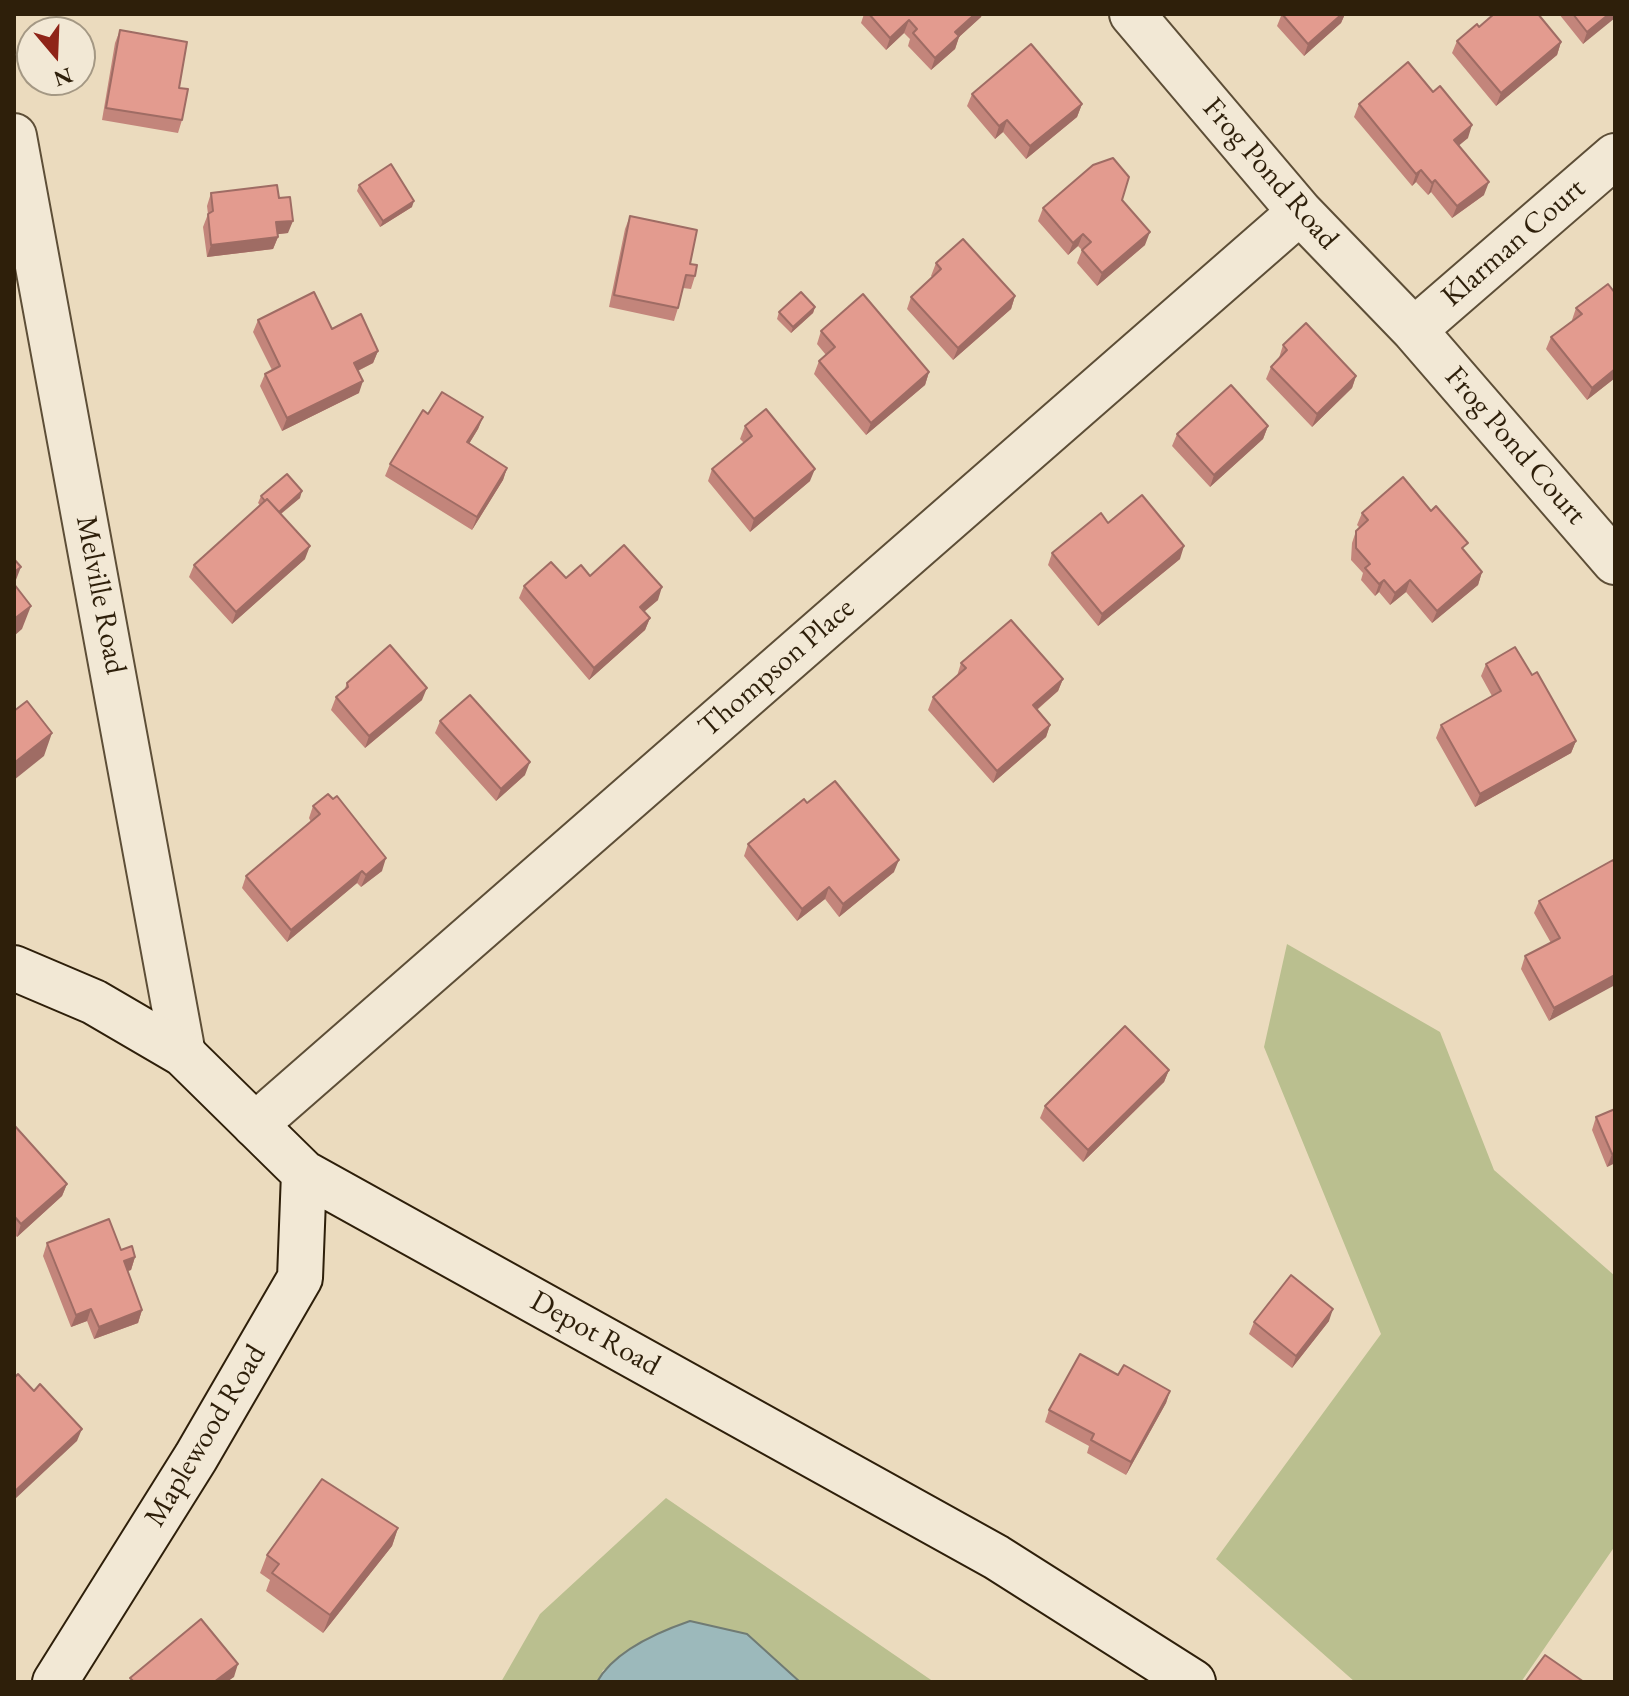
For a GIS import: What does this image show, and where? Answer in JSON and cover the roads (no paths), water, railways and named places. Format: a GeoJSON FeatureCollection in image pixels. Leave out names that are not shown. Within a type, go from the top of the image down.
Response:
{"type":"FeatureCollection","features":[{"type":"Feature","properties":{"kind":"street","name":"Frog Pond Road"},"geometry":{"type":"LineString","coordinates":[[1132,14],[1300,212],[1414,330]]}},
{"type":"Feature","properties":{"kind":"street","name":"Melville Road"},"geometry":{"type":"LineString","coordinates":[[14,136],[183,1054]]}},
{"type":"Feature","properties":{"kind":"street","name":"Klarman Court"},"geometry":{"type":"LineString","coordinates":[[1414,330],[1615,156]]}},
{"type":"Feature","properties":{"kind":"street","name":"Thompson Place"},"geometry":{"type":"LineString","coordinates":[[255,1125],[1300,212]]}},
{"type":"Feature","properties":{"kind":"street","name":"Frog Pond Court"},"geometry":{"type":"LineString","coordinates":[[1414,330],[1615,562]]}},
{"type":"Feature","properties":{"kind":"street","name":"Depot Road"},"geometry":{"type":"LineString","coordinates":[[14,968],[94,1002],[183,1054],[304,1173],[996,1557],[1193,1682]]}},
{"type":"Feature","properties":{"kind":"street","name":"Maplewood Road"},"geometry":{"type":"LineString","coordinates":[[55,1682],[196,1457],[300,1278],[304,1173]]}},
{"type":"Feature","properties":{"kind":"water"},"geometry":{"type":"Polygon","coordinates":[[[690,1621],[747,1634],[800,1682],[597,1682],[625,1652],[690,1621]]]}}]}
